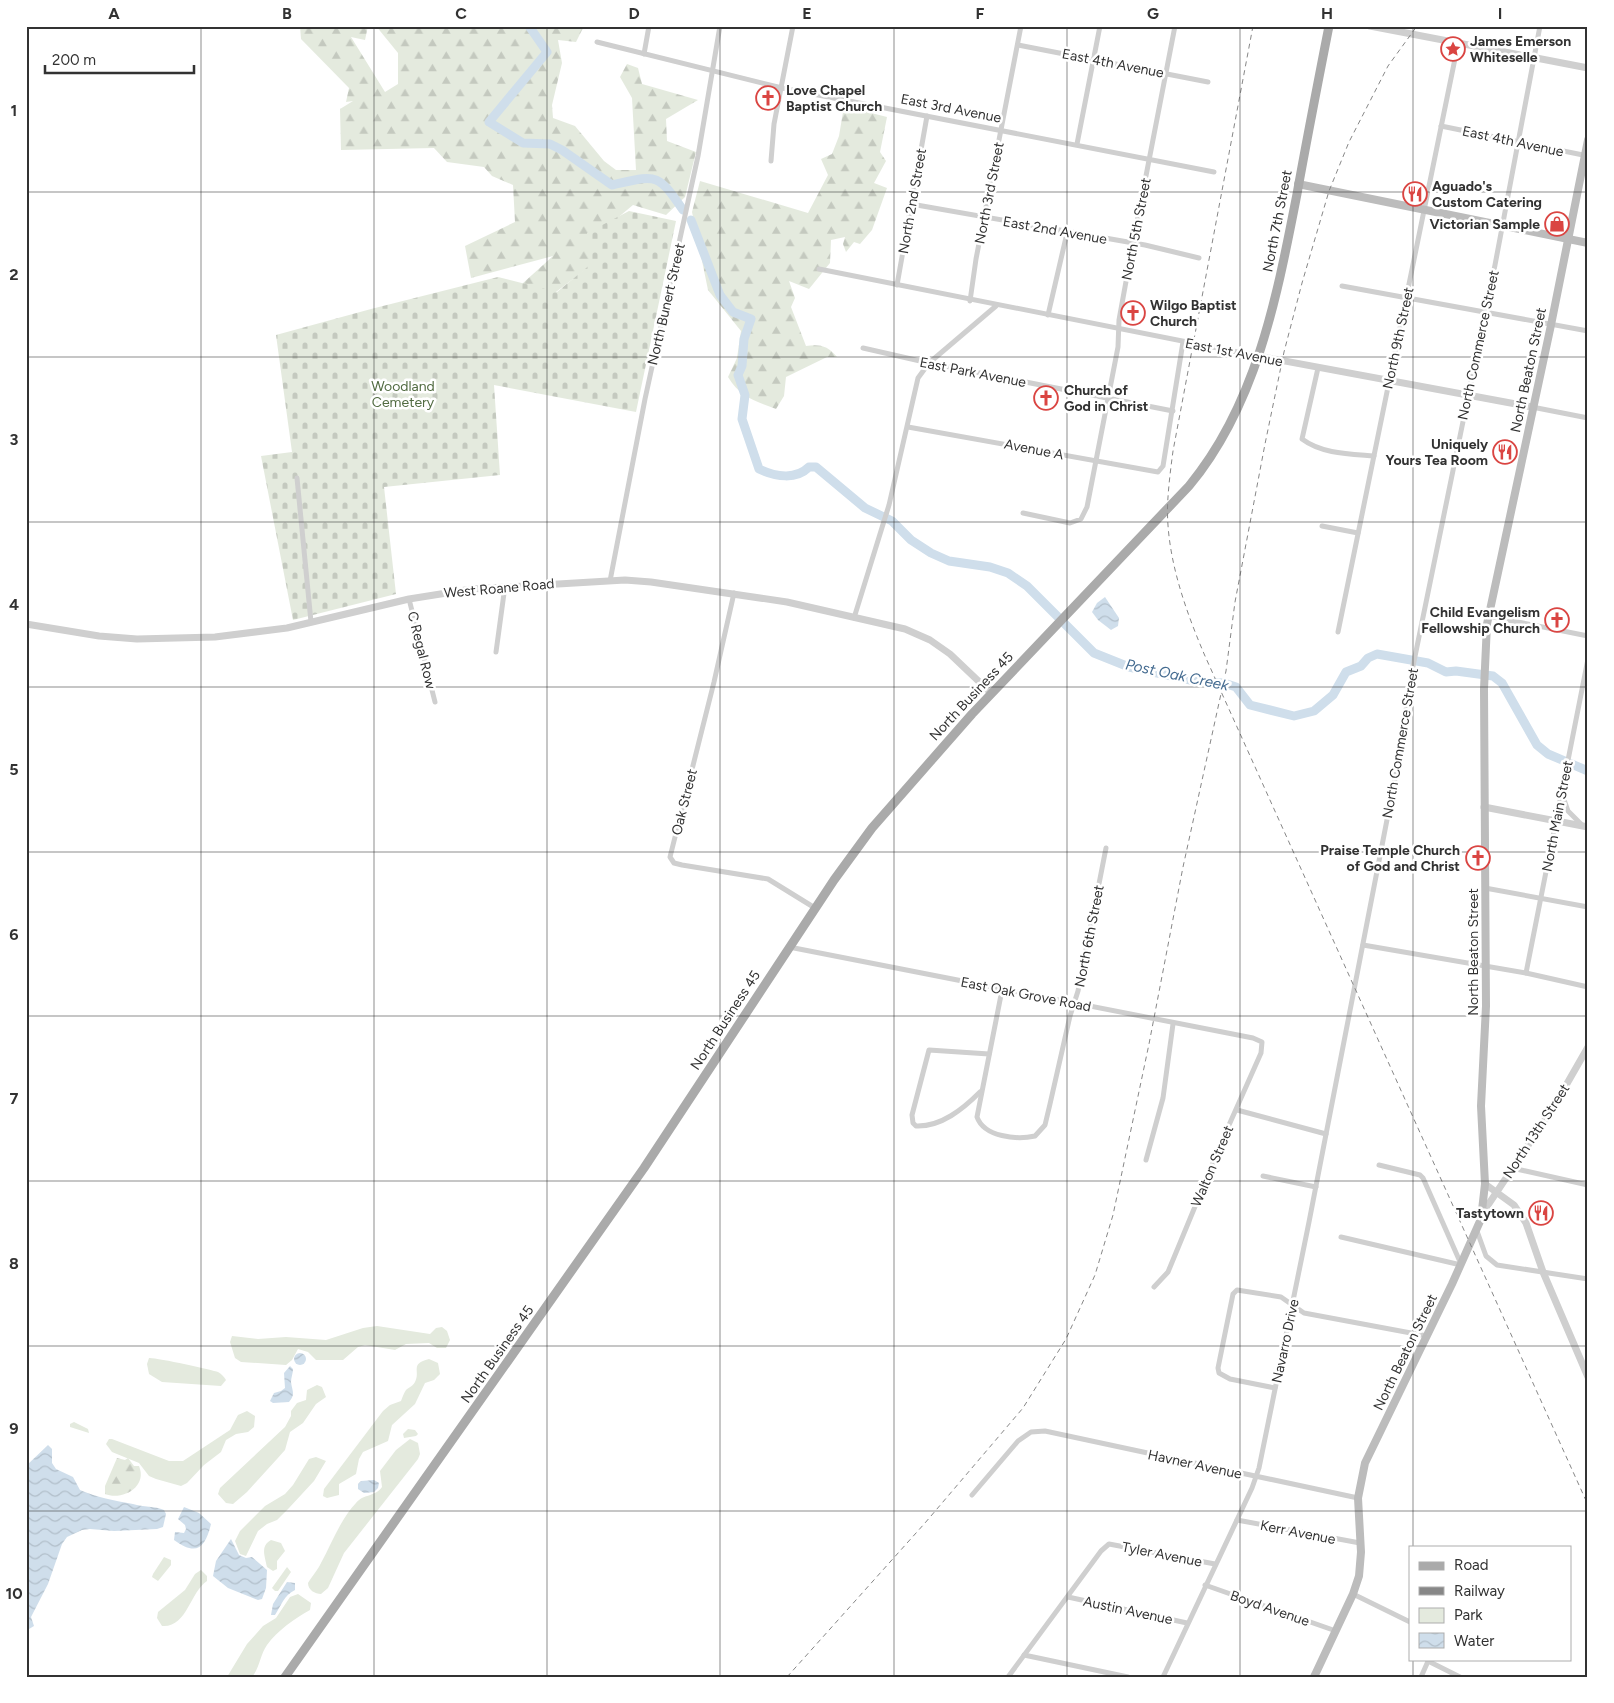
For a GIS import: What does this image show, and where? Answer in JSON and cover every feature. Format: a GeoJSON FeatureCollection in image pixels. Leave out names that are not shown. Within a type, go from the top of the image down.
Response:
{"type":"FeatureCollection","features":[{"type":"Feature","properties":{"kind":"main road","name":"North 7th Street"},"geometry":{"type":"LineString","coordinates":[[1234,417],[1258,356],[1282,272],[1329,26]]}},
{"type":"Feature","properties":{"kind":"main road","name":"North Beaton Street"},"geometry":{"type":"LineString","coordinates":[[1314,1677],[1353,1594],[1360,1566],[1358,1498],[1365,1463],[1477,1231],[1482,1214],[1485,1184],[1481,1106],[1486,966],[1484,689],[1488,616],[1551,325],[1588,140]]}},
{"type":"Feature","properties":{"kind":"main road"},"geometry":{"type":"LineString","coordinates":[[1298,184],[1588,243]]}},
{"type":"Feature","properties":{"kind":"main road","name":"North Business 45"},"geometry":{"type":"LineString","coordinates":[[286,1677],[644,1168],[815,908],[890,805],[991,693],[1189,486],[1219,446],[1234,417]]}},
{"type":"Feature","properties":{"kind":"street"},"geometry":{"type":"LineString","coordinates":[[644,54],[649,26]]}},
{"type":"Feature","properties":{"kind":"street","name":"North Bunert Street"},"geometry":{"type":"LineString","coordinates":[[610,581],[644,399],[682,232],[720,26]]}},
{"type":"Feature","properties":{"kind":"street"},"geometry":{"type":"LineString","coordinates":[[771,161],[774,124],[793,26]]}},
{"type":"Feature","properties":{"kind":"street","name":"North 3rd Street"},"geometry":{"type":"LineString","coordinates":[[970,301],[984,217],[1021,26]]}},
{"type":"Feature","properties":{"kind":"street"},"geometry":{"type":"LineString","coordinates":[[1077,144],[1100,26]]}},
{"type":"Feature","properties":{"kind":"street","name":"North 5th Street"},"geometry":{"type":"LineString","coordinates":[[1023,513],[1070,523],[1081,519],[1087,507],[1118,347],[1119,329],[1133,243],[1175,26]]}},
{"type":"Feature","properties":{"kind":"street"},"geometry":{"type":"LineString","coordinates":[[1370,26],[1588,68]]}},
{"type":"Feature","properties":{"kind":"street","name":"North Commerce Street"},"geometry":{"type":"LineString","coordinates":[[1354,989],[1398,762],[1417,643],[1519,142],[1540,26]]}},
{"type":"Feature","properties":{"kind":"street","name":"East 3rd Avenue"},"geometry":{"type":"LineString","coordinates":[[597,42],[782,88],[1214,172]]}},
{"type":"Feature","properties":{"kind":"street","name":"North 9th Street"},"geometry":{"type":"LineString","coordinates":[[1338,632],[1458,44]]}},
{"type":"Feature","properties":{"kind":"street","name":"East 4th Avenue"},"geometry":{"type":"LineString","coordinates":[[1018,45],[1167,72],[1208,82]]}},
{"type":"Feature","properties":{"kind":"street","name":"North 2nd Street"},"geometry":{"type":"LineString","coordinates":[[897,285],[927,116]]}},
{"type":"Feature","properties":{"kind":"street","name":"East 4th Avenue"},"geometry":{"type":"LineString","coordinates":[[1441,126],[1586,156]]}},
{"type":"Feature","properties":{"kind":"street","name":"East 2nd Avenue"},"geometry":{"type":"LineString","coordinates":[[911,204],[1067,233],[1133,243],[1199,258]]}},
{"type":"Feature","properties":{"kind":"street"},"geometry":{"type":"LineString","coordinates":[[1048,315],[1067,233]]}},
{"type":"Feature","properties":{"kind":"street","name":"East 1st Avenue"},"geometry":{"type":"LineString","coordinates":[[818,269],[970,301],[1532,408]]}},
{"type":"Feature","properties":{"kind":"street"},"geometry":{"type":"LineString","coordinates":[[1342,286],[1406,296],[1588,331]]}},
{"type":"Feature","properties":{"kind":"street"},"geometry":{"type":"LineString","coordinates":[[854,618],[890,504],[908,427],[915,386],[929,364],[996,306]]}},
{"type":"Feature","properties":{"kind":"street"},"geometry":{"type":"LineString","coordinates":[[1173,411],[1183,342]]}},
{"type":"Feature","properties":{"kind":"street","name":"East Park Avenue"},"geometry":{"type":"LineString","coordinates":[[862,348],[929,364],[1173,411]]}},
{"type":"Feature","properties":{"kind":"street"},"geometry":{"type":"LineString","coordinates":[[1318,368],[1302,440],[1310,445],[1341,453],[1374,456]]}},
{"type":"Feature","properties":{"kind":"street"},"geometry":{"type":"LineString","coordinates":[[1532,408],[1588,418]]}},
{"type":"Feature","properties":{"kind":"street","name":"Avenue A"},"geometry":{"type":"LineString","coordinates":[[908,427],[1160,472],[1163,466],[1173,411]]}},
{"type":"Feature","properties":{"kind":"street"},"geometry":{"type":"LineString","coordinates":[[297,478],[311,622]]}},
{"type":"Feature","properties":{"kind":"street"},"geometry":{"type":"LineString","coordinates":[[1322,526],[1358,533]]}},
{"type":"Feature","properties":{"kind":"street","name":"West Roane Road"},"geometry":{"type":"LineString","coordinates":[[26,624],[99,636],[146,639],[215,637],[311,622],[409,599],[505,585],[610,581],[651,582],[787,602],[905,629],[930,640],[950,654],[991,693]]}},
{"type":"Feature","properties":{"kind":"street"},"geometry":{"type":"LineString","coordinates":[[496,652],[505,585]]}},
{"type":"Feature","properties":{"kind":"street","name":"Oak Street"},"geometry":{"type":"LineString","coordinates":[[734,593],[714,682],[670,857],[674,863],[682,865],[768,879],[815,908]]}},
{"type":"Feature","properties":{"kind":"street","name":"C Regal Row"},"geometry":{"type":"LineString","coordinates":[[409,599],[435,702]]}},
{"type":"Feature","properties":{"kind":"street"},"geometry":{"type":"LineString","coordinates":[[1488,616],[1588,636]]}},
{"type":"Feature","properties":{"kind":"street","name":"North Main Street"},"geometry":{"type":"LineString","coordinates":[[1526,973],[1588,659]]}},
{"type":"Feature","properties":{"kind":"street"},"geometry":{"type":"LineString","coordinates":[[1562,794],[1568,811],[1586,827]]}},
{"type":"Feature","properties":{"kind":"street"},"geometry":{"type":"LineString","coordinates":[[1484,807],[1586,827]]}},
{"type":"Feature","properties":{"kind":"street","name":"North 6th Street"},"geometry":{"type":"LineString","coordinates":[[980,1092],[977,1117],[982,1127],[1003,1135],[1035,1136],[1045,1125],[1074,1003],[1106,848]]}},
{"type":"Feature","properties":{"kind":"street"},"geometry":{"type":"LineString","coordinates":[[1485,888],[1588,907]]}},
{"type":"Feature","properties":{"kind":"street"},"geometry":{"type":"LineString","coordinates":[[1363,945],[1526,973],[1588,986]]}},
{"type":"Feature","properties":{"kind":"street","name":"East Oak Grove Road"},"geometry":{"type":"LineString","coordinates":[[789,947],[1173,1024],[1253,1038],[1262,1042]]}},
{"type":"Feature","properties":{"kind":"street","name":"Navarro Drive"},"geometry":{"type":"LineString","coordinates":[[1162,1677],[1256,1477],[1276,1388],[1354,989]]}},
{"type":"Feature","properties":{"kind":"street"},"geometry":{"type":"LineString","coordinates":[[988,1054],[932,1049],[927,1054],[912,1115],[913,1123],[916,1126],[927,1126],[944,1119],[966,1105],[980,1092],[1002,990]]}},
{"type":"Feature","properties":{"kind":"street"},"geometry":{"type":"LineString","coordinates":[[1146,1160],[1163,1098],[1173,1024]]}},
{"type":"Feature","properties":{"kind":"street","name":"Walton Street"},"geometry":{"type":"LineString","coordinates":[[1154,1287],[1168,1272],[1225,1134],[1263,1049],[1262,1042]]}},
{"type":"Feature","properties":{"kind":"street","name":"North 13th Street"},"geometry":{"type":"LineString","coordinates":[[1482,1214],[1553,1108],[1588,1047]]}},
{"type":"Feature","properties":{"kind":"street"},"geometry":{"type":"LineString","coordinates":[[1237,1110],[1326,1134]]}},
{"type":"Feature","properties":{"kind":"street"},"geometry":{"type":"LineString","coordinates":[[1379,1165],[1420,1175],[1424,1178],[1461,1265]]}},
{"type":"Feature","properties":{"kind":"street"},"geometry":{"type":"LineString","coordinates":[[1512,1168],[1588,1185]]}},
{"type":"Feature","properties":{"kind":"street"},"geometry":{"type":"LineString","coordinates":[[1263,1176],[1316,1188]]}},
{"type":"Feature","properties":{"kind":"street"},"geometry":{"type":"LineString","coordinates":[[1485,1184],[1514,1205],[1526,1223],[1543,1272],[1588,1377]]}},
{"type":"Feature","properties":{"kind":"street"},"geometry":{"type":"LineString","coordinates":[[1477,1231],[1480,1243],[1491,1262],[1497,1265],[1588,1279]]}},
{"type":"Feature","properties":{"kind":"street"},"geometry":{"type":"LineString","coordinates":[[1341,1238],[1461,1265]]}},
{"type":"Feature","properties":{"kind":"street"},"geometry":{"type":"LineString","coordinates":[[1276,1388],[1230,1379],[1219,1373],[1233,1294],[1237,1290],[1281,1298],[1304,1313],[1427,1336]]}},
{"type":"Feature","properties":{"kind":"street","name":"Havner Avenue"},"geometry":{"type":"LineString","coordinates":[[972,1495],[1018,1441],[1031,1432],[1045,1430],[1358,1498]]}},
{"type":"Feature","properties":{"kind":"street","name":"Kerr Avenue"},"geometry":{"type":"LineString","coordinates":[[1237,1520],[1360,1543]]}},
{"type":"Feature","properties":{"kind":"street","name":"Tyler Avenue"},"geometry":{"type":"LineString","coordinates":[[1068,1597],[1108,1544],[1215,1564]]}},
{"type":"Feature","properties":{"kind":"street","name":"Boyd Avenue"},"geometry":{"type":"LineString","coordinates":[[1205,1586],[1336,1631]]}},
{"type":"Feature","properties":{"kind":"street"},"geometry":{"type":"LineString","coordinates":[[1353,1594],[1409,1622]]}},
{"type":"Feature","properties":{"kind":"street"},"geometry":{"type":"LineString","coordinates":[[1008,1677],[1068,1597]]}},
{"type":"Feature","properties":{"kind":"street","name":"Austin Avenue"},"geometry":{"type":"LineString","coordinates":[[1068,1597],[1187,1623]]}},
{"type":"Feature","properties":{"kind":"street"},"geometry":{"type":"LineString","coordinates":[[1024,1655],[1128,1677]]}},
{"type":"Feature","properties":{"kind":"street"},"geometry":{"type":"LineString","coordinates":[[1421,1677],[1429,1660],[1460,1677]]}},
{"type":"Feature","properties":{"kind":"green space"},"geometry":{"type":"Polygon","coordinates":[[[300,26],[368,26],[365,40],[351,37],[385,92],[398,84],[398,53],[376,26],[584,26],[576,42],[558,40],[562,63],[552,105],[553,118],[575,126],[604,161],[616,170],[636,170],[632,98],[620,77],[627,64],[638,68],[642,84],[698,100],[666,119],[667,141],[696,152],[685,197],[666,215],[633,205],[591,240],[594,263],[552,295],[512,293],[553,256],[471,278],[465,246],[515,222],[513,185],[492,176],[484,167],[447,162],[434,148],[341,150],[340,109],[353,101],[346,102],[349,88],[301,39],[300,26]]]}},
{"type":"Feature","properties":{"kind":"green space"},"geometry":{"type":"Polygon","coordinates":[[[844,106],[887,117],[880,152],[886,161],[874,183],[887,188],[872,230],[860,244],[854,242],[846,252],[843,244],[845,237],[831,240],[830,263],[809,289],[789,281],[795,298],[791,307],[806,346],[815,345],[823,347],[830,350],[837,357],[827,357],[786,377],[784,396],[776,409],[743,394],[728,377],[737,358],[741,331],[708,290],[692,212],[700,181],[808,213],[828,175],[821,159],[832,154],[839,136],[844,106]]]}},
{"type":"Feature","properties":{"kind":"green space","name":"Woodland Cemetery"},"geometry":{"type":"Polygon","coordinates":[[[629,211],[676,221],[636,412],[494,385],[500,475],[384,487],[396,594],[293,620],[261,456],[292,452],[276,335],[498,277],[557,292],[591,264],[587,233],[629,211]]]}},
{"type":"Feature","properties":{"kind":"green space"},"geometry":{"type":"Polygon","coordinates":[[[377,1326],[430,1334],[436,1328],[442,1327],[447,1331],[450,1340],[446,1348],[437,1348],[429,1343],[406,1344],[395,1350],[365,1345],[358,1347],[343,1360],[316,1360],[308,1352],[298,1349],[292,1360],[286,1365],[241,1362],[235,1358],[230,1342],[232,1336],[258,1339],[286,1337],[326,1340],[363,1328],[377,1326]]]}},
{"type":"Feature","properties":{"kind":"green space"},"geometry":{"type":"Polygon","coordinates":[[[149,1358],[172,1361],[218,1372],[226,1380],[221,1386],[162,1382],[149,1374],[147,1364],[149,1358]]]}},
{"type":"Feature","properties":{"kind":"green space"},"geometry":{"type":"Polygon","coordinates":[[[429,1359],[438,1363],[440,1374],[434,1380],[425,1383],[415,1404],[392,1425],[388,1441],[363,1452],[359,1459],[356,1474],[339,1484],[339,1495],[327,1498],[323,1496],[324,1489],[383,1411],[390,1405],[401,1401],[406,1390],[414,1384],[417,1378],[417,1366],[419,1363],[429,1359]]]}},
{"type":"Feature","properties":{"kind":"green space"},"geometry":{"type":"Polygon","coordinates":[[[317,1385],[322,1387],[326,1397],[316,1404],[303,1423],[290,1432],[285,1450],[247,1492],[233,1504],[226,1503],[218,1494],[220,1488],[285,1427],[291,1416],[291,1411],[297,1403],[306,1400],[307,1390],[317,1385]]]}},
{"type":"Feature","properties":{"kind":"green space"},"geometry":{"type":"Polygon","coordinates":[[[247,1411],[255,1416],[254,1427],[248,1432],[236,1434],[226,1440],[221,1452],[204,1465],[187,1483],[181,1486],[149,1476],[139,1463],[112,1452],[106,1444],[109,1439],[112,1439],[169,1461],[183,1461],[230,1430],[238,1415],[247,1411]]]}},
{"type":"Feature","properties":{"kind":"green space"},"geometry":{"type":"Polygon","coordinates":[[[74,1422],[88,1429],[89,1433],[70,1427],[70,1424],[74,1422]]]}},
{"type":"Feature","properties":{"kind":"green space"},"geometry":{"type":"Polygon","coordinates":[[[408,1429],[415,1430],[418,1434],[404,1438],[403,1434],[408,1429]]]}},
{"type":"Feature","properties":{"kind":"green space"},"geometry":{"type":"Polygon","coordinates":[[[410,1439],[418,1443],[420,1454],[418,1459],[344,1553],[328,1588],[321,1594],[312,1591],[308,1583],[320,1566],[345,1517],[359,1500],[382,1487],[380,1471],[396,1450],[410,1439]]]}},
{"type":"Feature","properties":{"kind":"green space"},"geometry":{"type":"Polygon","coordinates":[[[316,1457],[326,1461],[314,1481],[277,1520],[267,1524],[258,1531],[246,1556],[240,1554],[235,1541],[240,1531],[265,1506],[285,1494],[293,1485],[309,1459],[316,1457]]]}},
{"type":"Feature","properties":{"kind":"green space"},"geometry":{"type":"Polygon","coordinates":[[[117,1458],[125,1460],[128,1458],[134,1466],[139,1466],[141,1474],[137,1486],[132,1490],[126,1494],[112,1496],[105,1494],[105,1486],[117,1458]]]}},
{"type":"Feature","properties":{"kind":"green space"},"geometry":{"type":"Polygon","coordinates":[[[271,1540],[281,1543],[285,1551],[277,1561],[277,1569],[273,1571],[267,1567],[264,1552],[265,1545],[271,1540]]]}},
{"type":"Feature","properties":{"kind":"green space"},"geometry":{"type":"Polygon","coordinates":[[[164,1557],[171,1560],[171,1565],[158,1581],[152,1577],[164,1557]]]}},
{"type":"Feature","properties":{"kind":"green space"},"geometry":{"type":"Polygon","coordinates":[[[287,1567],[291,1572],[278,1591],[275,1591],[272,1588],[287,1567]]]}},
{"type":"Feature","properties":{"kind":"green space"},"geometry":{"type":"Polygon","coordinates":[[[201,1570],[207,1576],[207,1581],[196,1593],[183,1616],[170,1625],[162,1626],[157,1618],[158,1612],[185,1590],[195,1574],[201,1570]]]}},
{"type":"Feature","properties":{"kind":"green space"},"geometry":{"type":"Polygon","coordinates":[[[298,1594],[311,1603],[310,1610],[287,1625],[271,1640],[252,1677],[227,1677],[247,1644],[263,1626],[276,1618],[290,1597],[298,1594]]]}},
{"type":"Feature","properties":{"kind":"water"},"geometry":{"type":"Polygon","coordinates":[[[1105,597],[1119,618],[1118,626],[1111,630],[1098,620],[1092,612],[1097,603],[1105,597]]]}},
{"type":"Feature","properties":{"kind":"water"},"geometry":{"type":"Polygon","coordinates":[[[302,1353],[305,1354],[305,1364],[298,1365],[295,1364],[294,1357],[295,1354],[302,1353]]]}},
{"type":"Feature","properties":{"kind":"water"},"geometry":{"type":"Polygon","coordinates":[[[290,1366],[293,1369],[291,1382],[292,1397],[289,1402],[273,1403],[270,1401],[274,1393],[285,1388],[284,1373],[290,1366]]]}},
{"type":"Feature","properties":{"kind":"water"},"geometry":{"type":"Polygon","coordinates":[[[48,1445],[52,1449],[52,1463],[56,1469],[73,1477],[80,1490],[113,1500],[164,1510],[166,1514],[163,1527],[157,1529],[114,1531],[90,1529],[82,1530],[67,1537],[62,1544],[48,1584],[31,1617],[34,1626],[29,1629],[26,1627],[26,1466],[48,1445]]]}},
{"type":"Feature","properties":{"kind":"water"},"geometry":{"type":"Polygon","coordinates":[[[374,1480],[379,1483],[378,1488],[374,1492],[364,1493],[358,1489],[358,1484],[361,1481],[374,1480]]]}},
{"type":"Feature","properties":{"kind":"water"},"geometry":{"type":"Polygon","coordinates":[[[184,1507],[199,1513],[211,1524],[206,1539],[194,1549],[188,1548],[174,1540],[175,1532],[184,1533],[186,1529],[185,1525],[178,1519],[184,1507]]]}},
{"type":"Feature","properties":{"kind":"water"},"geometry":{"type":"Polygon","coordinates":[[[231,1539],[239,1555],[246,1558],[252,1557],[267,1570],[266,1588],[262,1599],[258,1600],[228,1588],[213,1576],[216,1561],[231,1539]]]}},
{"type":"Feature","properties":{"kind":"water"},"geometry":{"type":"Polygon","coordinates":[[[287,1582],[295,1583],[295,1590],[285,1598],[275,1615],[271,1615],[273,1604],[287,1582]]]}},
{"type":"Feature","properties":{"kind":"waterway","name":"Post Oak Creek"},"geometry":{"type":"LineString","coordinates":[[529,26],[547,52],[489,122],[523,143],[550,144],[562,150],[612,185],[638,179],[647,178],[655,180],[667,189],[683,210]]}},
{"type":"Feature","properties":{"kind":"waterway","name":"Post Oak Creek"},"geometry":{"type":"LineString","coordinates":[[691,220],[720,295],[733,312],[751,319],[744,339],[742,366],[738,375],[745,395],[742,419],[759,469],[772,474],[786,476],[798,474],[809,467],[816,467],[865,508],[892,521],[911,540],[931,553],[949,561],[990,567],[1008,573],[1027,586],[1094,653],[1129,667],[1200,682],[1224,683],[1236,687],[1250,705],[1294,716],[1314,711],[1333,695],[1346,672],[1361,666],[1368,658],[1377,654],[1428,663],[1446,672],[1456,671],[1493,676],[1502,683],[1537,745],[1548,754],[1588,771]]}},
{"type":"Feature","properties":{"kind":"railway"},"geometry":{"type":"LineString","coordinates":[[1253,26],[1173,451],[1168,491],[1169,537],[1172,558],[1183,598],[1205,656],[1588,1505]]}},
{"type":"Feature","properties":{"kind":"railway"},"geometry":{"type":"LineString","coordinates":[[787,1677],[925,1523],[1023,1408],[1066,1339],[1095,1275],[1113,1215],[1149,1044],[1183,867],[1226,671],[1235,602],[1284,352],[1329,191],[1349,142],[1388,66],[1417,26]]}},
{"type":"Feature","properties":{"kind":"place","name":"James Emerson Whiteselle"},"geometry":{"type":"Point","coordinates":[1453,49]}},
{"type":"Feature","properties":{"kind":"place","name":"Love Chapel Baptist Church"},"geometry":{"type":"Point","coordinates":[768,98]}},
{"type":"Feature","properties":{"kind":"place","name":"Aguado's Custom Catering"},"geometry":{"type":"Point","coordinates":[1415,194]}},
{"type":"Feature","properties":{"kind":"place","name":"Victorian Sample"},"geometry":{"type":"Point","coordinates":[1557,224]}},
{"type":"Feature","properties":{"kind":"place","name":"Wilgo Baptist Church"},"geometry":{"type":"Point","coordinates":[1133,313]}},
{"type":"Feature","properties":{"kind":"place","name":"Church of God in Christ"},"geometry":{"type":"Point","coordinates":[1046,398]}},
{"type":"Feature","properties":{"kind":"place","name":"Uniquely Yours Tea Room"},"geometry":{"type":"Point","coordinates":[1505,452]}},
{"type":"Feature","properties":{"kind":"place","name":"Child Evangelism Fellowship Church"},"geometry":{"type":"Point","coordinates":[1557,620]}},
{"type":"Feature","properties":{"kind":"place","name":"Praise Temple Church of God and Christ"},"geometry":{"type":"Point","coordinates":[1478,858]}},
{"type":"Feature","properties":{"kind":"place","name":"Tastytown"},"geometry":{"type":"Point","coordinates":[1541,1213]}}]}
